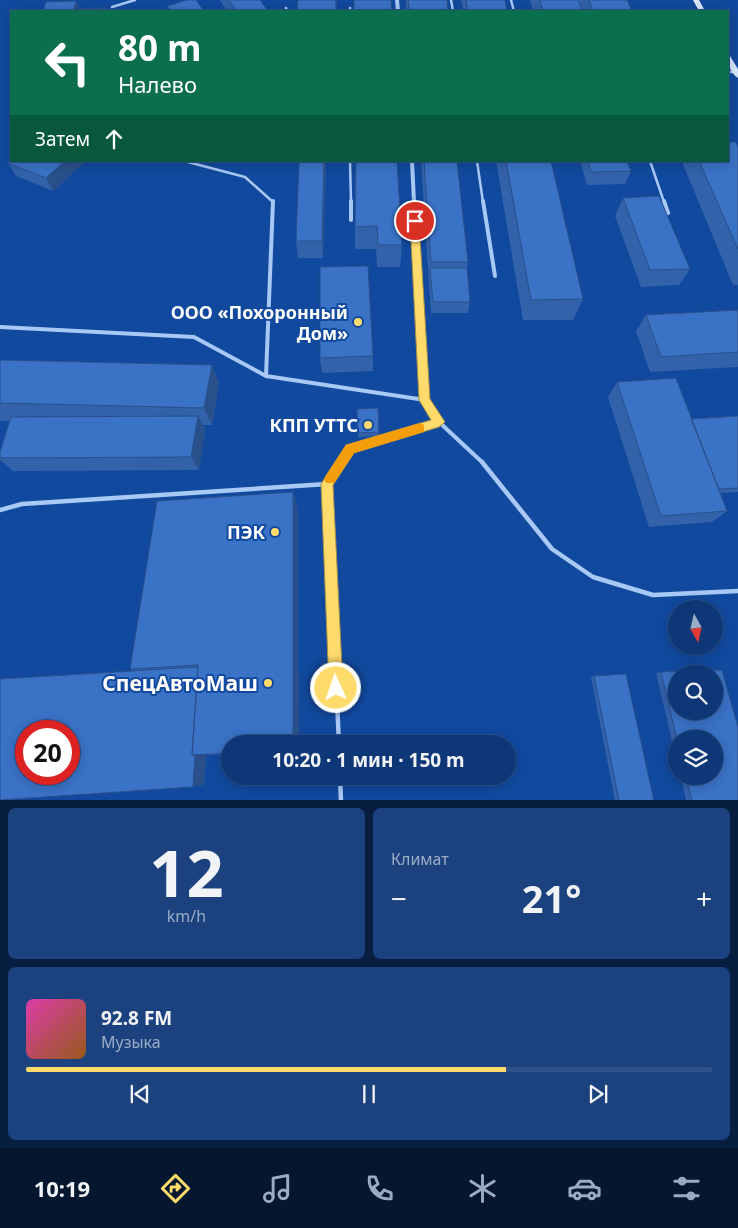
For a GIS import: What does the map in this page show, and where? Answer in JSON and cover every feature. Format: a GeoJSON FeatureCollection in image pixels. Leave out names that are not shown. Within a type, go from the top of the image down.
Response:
{"type":"FeatureCollection","features":[{"type":"Feature","properties":{"kind":"main road"},"geometry":{"type":"LineString","coordinates":[[729,59],[737,74]]}},
{"type":"Feature","properties":{"kind":"street"},"geometry":{"type":"LineString","coordinates":[[412,162],[425,400]]}},
{"type":"Feature","properties":{"kind":"lane"},"geometry":{"type":"LineString","coordinates":[[112,7],[135,0]]}},
{"type":"Feature","properties":{"kind":"lane"},"geometry":{"type":"LineString","coordinates":[[188,162],[245,177],[273,201],[266,376]]}},
{"type":"Feature","properties":{"kind":"lane"},"geometry":{"type":"LineString","coordinates":[[350,162],[351,220]]}},
{"type":"Feature","properties":{"kind":"lane"},"geometry":{"type":"LineString","coordinates":[[477,162],[495,276]]}},
{"type":"Feature","properties":{"kind":"lane"},"geometry":{"type":"LineString","coordinates":[[650,162],[668,213]]}},
{"type":"Feature","properties":{"kind":"lane"},"geometry":{"type":"LineString","coordinates":[[0,327],[194,336],[266,376],[425,400],[439,422],[479,458],[552,549],[593,577],[653,595],[738,591]]}},
{"type":"Feature","properties":{"kind":"lane"},"geometry":{"type":"LineString","coordinates":[[339,735],[327,484],[350,449],[439,422]]}},
{"type":"Feature","properties":{"kind":"lane"},"geometry":{"type":"LineString","coordinates":[[0,510],[22,504],[327,484]]}},
{"type":"Feature","properties":{"kind":"lane"},"geometry":{"type":"LineString","coordinates":[[340,785],[341,800]]}},
{"type":"Feature","properties":{"kind":"building"},"geometry":{"type":"Polygon","coordinates":[[[187,0],[196,0],[203,10],[170,10],[167,6],[187,0]]]}},
{"type":"Feature","properties":{"kind":"building"},"geometry":{"type":"Polygon","coordinates":[[[229,0],[260,0],[267,10],[235,10],[229,0]]]}},
{"type":"Feature","properties":{"kind":"building"},"geometry":{"type":"Polygon","coordinates":[[[298,0],[336,0],[336,10],[297,10],[298,0]]]}},
{"type":"Feature","properties":{"kind":"building"},"geometry":{"type":"Polygon","coordinates":[[[354,0],[391,0],[392,10],[354,10],[354,0]]]}},
{"type":"Feature","properties":{"kind":"building"},"geometry":{"type":"Polygon","coordinates":[[[408,0],[447,0],[448,10],[409,10],[408,0]]]}},
{"type":"Feature","properties":{"kind":"building"},"geometry":{"type":"Polygon","coordinates":[[[466,0],[505,0],[507,10],[468,10],[466,0]]]}},
{"type":"Feature","properties":{"kind":"building"},"geometry":{"type":"Polygon","coordinates":[[[540,0],[578,0],[582,10],[543,10],[540,0]]]}},
{"type":"Feature","properties":{"kind":"building"},"geometry":{"type":"Polygon","coordinates":[[[589,0],[627,0],[632,10],[593,10],[589,0]]]}},
{"type":"Feature","properties":{"kind":"building"},"geometry":{"type":"Polygon","coordinates":[[[76,1],[74,9],[107,8],[106,10],[43,10],[46,2],[76,1]]]}},
{"type":"Feature","properties":{"kind":"building"},"geometry":{"type":"Polygon","coordinates":[[[729,142],[736,142],[738,147],[738,249],[699,162],[729,162],[729,142]]]}},
{"type":"Feature","properties":{"kind":"building"},"geometry":{"type":"Polygon","coordinates":[[[10,162],[64,162],[46,178],[8,163],[10,162]]]}},
{"type":"Feature","properties":{"kind":"building"},"geometry":{"type":"Polygon","coordinates":[[[299,162],[324,162],[322,241],[296,241],[299,162]]]}},
{"type":"Feature","properties":{"kind":"building"},"geometry":{"type":"Polygon","coordinates":[[[356,162],[397,162],[402,245],[378,245],[377,226],[355,227],[356,162]]]}},
{"type":"Feature","properties":{"kind":"building"},"geometry":{"type":"Polygon","coordinates":[[[424,162],[457,162],[468,262],[431,262],[424,162]]]}},
{"type":"Feature","properties":{"kind":"building"},"geometry":{"type":"Polygon","coordinates":[[[506,162],[551,162],[583,299],[531,300],[506,162]]]}},
{"type":"Feature","properties":{"kind":"building"},"geometry":{"type":"Polygon","coordinates":[[[588,162],[627,162],[631,171],[591,172],[588,162]]]}},
{"type":"Feature","properties":{"kind":"building"},"geometry":{"type":"Polygon","coordinates":[[[659,196],[690,269],[650,270],[623,198],[659,196]]]}},
{"type":"Feature","properties":{"kind":"building"},"geometry":{"type":"Polygon","coordinates":[[[368,266],[373,356],[320,358],[320,267],[368,266]]]}},
{"type":"Feature","properties":{"kind":"building"},"geometry":{"type":"Polygon","coordinates":[[[430,268],[467,268],[470,302],[433,302],[430,268]]]}},
{"type":"Feature","properties":{"kind":"building"},"geometry":{"type":"Polygon","coordinates":[[[738,310],[738,352],[661,357],[646,315],[738,310]]]}},
{"type":"Feature","properties":{"kind":"building"},"geometry":{"type":"Polygon","coordinates":[[[0,360],[212,365],[204,408],[0,403],[0,360]]]}},
{"type":"Feature","properties":{"kind":"building"},"geometry":{"type":"Polygon","coordinates":[[[676,378],[727,511],[661,516],[617,382],[676,378]]]}},
{"type":"Feature","properties":{"kind":"building","name":"КПП УТТС"},"geometry":{"type":"Polygon","coordinates":[[[378,408],[379,432],[358,433],[357,409],[378,408]]]}},
{"type":"Feature","properties":{"kind":"building"},"geometry":{"type":"Polygon","coordinates":[[[198,416],[191,457],[0,458],[0,452],[11,417],[198,416]]]}},
{"type":"Feature","properties":{"kind":"building"},"geometry":{"type":"Polygon","coordinates":[[[738,416],[738,488],[719,489],[691,419],[738,416]]]}},
{"type":"Feature","properties":{"kind":"building"},"geometry":{"type":"Polygon","coordinates":[[[293,492],[293,735],[221,735],[221,753],[192,755],[198,665],[130,669],[157,501],[293,492]]]}},
{"type":"Feature","properties":{"kind":"building"},"geometry":{"type":"Polygon","coordinates":[[[198,667],[192,755],[195,755],[193,787],[0,800],[0,679],[198,667]]]}},
{"type":"Feature","properties":{"kind":"building"},"geometry":{"type":"Polygon","coordinates":[[[661,672],[668,672],[668,701],[661,672]]]}},
{"type":"Feature","properties":{"kind":"building"},"geometry":{"type":"Polygon","coordinates":[[[626,674],[654,800],[619,800],[594,676],[626,674]]]}},
{"type":"Feature","properties":{"kind":"building"},"geometry":{"type":"Polygon","coordinates":[[[723,674],[738,727],[738,800],[692,800],[688,785],[723,785],[723,730],[675,730],[672,720],[723,720],[723,674]]]}},
{"type":"Feature","properties":{"kind":"slow traffic"},"geometry":{"type":"LineString","coordinates":[[330,479],[350,449],[420,428]]}},
{"type":"Feature","properties":{"kind":"place","name":"ООО «Похоронный Дом»"},"geometry":{"type":"Point","coordinates":[358,322]}},
{"type":"Feature","properties":{"kind":"place","name":"КПП УТТС"},"geometry":{"type":"Point","coordinates":[368,425]}},
{"type":"Feature","properties":{"kind":"place","name":"ПЭК"},"geometry":{"type":"Point","coordinates":[275,532]}},
{"type":"Feature","properties":{"kind":"place","name":"СпецАвтоМаш"},"geometry":{"type":"Point","coordinates":[268,683]}},
{"type":"Feature","properties":{"kind":"route"},"geometry":{"type":"LineString","coordinates":[[336,688],[327,484],[350,449],[439,422],[425,400],[415,221]]}}]}
